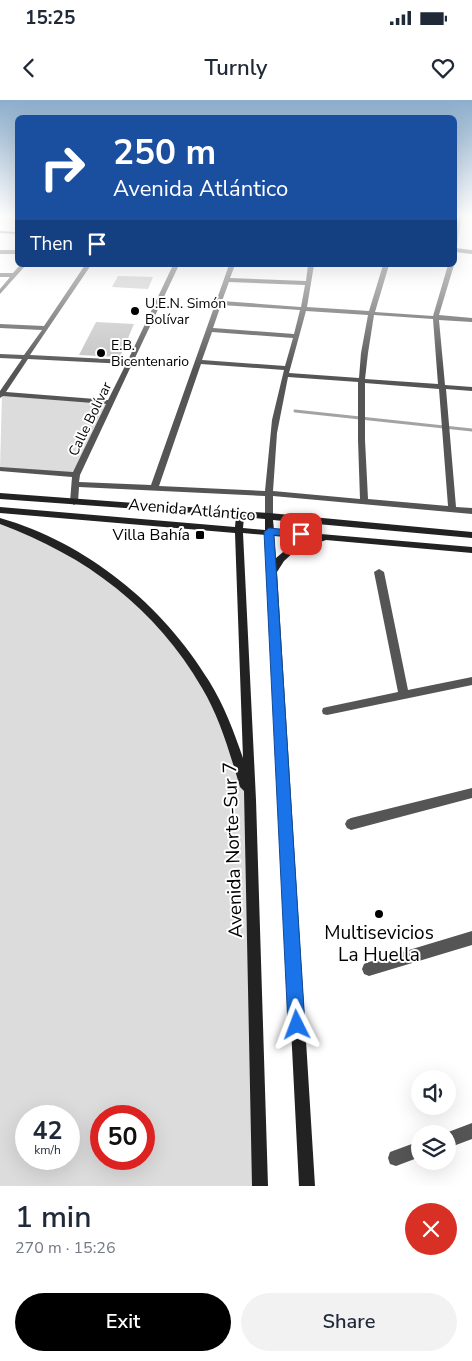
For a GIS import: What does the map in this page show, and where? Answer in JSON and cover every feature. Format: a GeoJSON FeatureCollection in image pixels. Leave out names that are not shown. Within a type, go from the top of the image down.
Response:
{"type":"FeatureCollection","features":[{"type":"Feature","properties":{"kind":"main road","name":"Avenida Atlántico"},"geometry":{"type":"LineString","coordinates":[[0,496],[269,516],[472,535]]}},
{"type":"Feature","properties":{"kind":"main road","name":"Avenida Atlántico"},"geometry":{"type":"LineString","coordinates":[[0,510],[472,550]]}},
{"type":"Feature","properties":{"kind":"main road","name":"Avenida Norte-Sur 7"},"geometry":{"type":"LineString","coordinates":[[240,514],[260,1186]]}},
{"type":"Feature","properties":{"kind":"main road"},"geometry":{"type":"LineString","coordinates":[[269,516],[307,1186]]}},
{"type":"Feature","properties":{"kind":"main road"},"geometry":{"type":"LineString","coordinates":[[0,521],[34,534],[87,561],[134,597],[157,619],[174,639],[206,685],[232,743],[250,800]]}},
{"type":"Feature","properties":{"kind":"main road"},"geometry":{"type":"LineString","coordinates":[[271,574],[282,556],[299,545],[319,540],[343,538]]}},
{"type":"Feature","properties":{"kind":"street"},"geometry":{"type":"LineString","coordinates":[[0,292],[21,268]]}},
{"type":"Feature","properties":{"kind":"street"},"geometry":{"type":"LineString","coordinates":[[1,395],[86,268]]}},
{"type":"Feature","properties":{"kind":"street","name":"Calle Bolívar"},"geometry":{"type":"LineString","coordinates":[[76,475],[132,362],[154,308],[175,268]]}},
{"type":"Feature","properties":{"kind":"street"},"geometry":{"type":"LineString","coordinates":[[154,488],[200,362],[231,268]]}},
{"type":"Feature","properties":{"kind":"street"},"geometry":{"type":"LineString","coordinates":[[269,516],[269,493],[278,407],[297,336],[311,268]]}},
{"type":"Feature","properties":{"kind":"street"},"geometry":{"type":"LineString","coordinates":[[364,501],[359,413],[365,336],[385,268]]}},
{"type":"Feature","properties":{"kind":"street"},"geometry":{"type":"LineString","coordinates":[[449,268],[436,317],[452,509]]}},
{"type":"Feature","properties":{"kind":"street"},"geometry":{"type":"LineString","coordinates":[[0,275],[14,275]]}},
{"type":"Feature","properties":{"kind":"street"},"geometry":{"type":"LineString","coordinates":[[227,280],[308,283]]}},
{"type":"Feature","properties":{"kind":"street"},"geometry":{"type":"LineString","coordinates":[[219,304],[472,320]]}},
{"type":"Feature","properties":{"kind":"street"},"geometry":{"type":"LineString","coordinates":[[0,326],[47,328]]}},
{"type":"Feature","properties":{"kind":"street"},"geometry":{"type":"LineString","coordinates":[[211,330],[297,336]]}},
{"type":"Feature","properties":{"kind":"street"},"geometry":{"type":"LineString","coordinates":[[0,356],[132,362]]}},
{"type":"Feature","properties":{"kind":"street"},"geometry":{"type":"LineString","coordinates":[[200,362],[362,380],[472,389]]}},
{"type":"Feature","properties":{"kind":"street"},"geometry":{"type":"LineString","coordinates":[[1,395],[111,402]]}},
{"type":"Feature","properties":{"kind":"street"},"geometry":{"type":"LineString","coordinates":[[0,469],[76,475],[74,502]]}},
{"type":"Feature","properties":{"kind":"street"},"geometry":{"type":"LineString","coordinates":[[76,484],[269,493],[472,511]]}},
{"type":"Feature","properties":{"kind":"street"},"geometry":{"type":"LineString","coordinates":[[379,572],[404,696]]}},
{"type":"Feature","properties":{"kind":"street"},"geometry":{"type":"LineString","coordinates":[[327,712],[472,682]]}},
{"type":"Feature","properties":{"kind":"street"},"geometry":{"type":"LineString","coordinates":[[351,824],[472,793]]}},
{"type":"Feature","properties":{"kind":"street"},"geometry":{"type":"LineString","coordinates":[[369,969],[472,938]]}},
{"type":"Feature","properties":{"kind":"street"},"geometry":{"type":"LineString","coordinates":[[456,1137],[472,1131]]}},
{"type":"Feature","properties":{"kind":"street"},"geometry":{"type":"LineString","coordinates":[[396,1158],[411,1152]]}},
{"type":"Feature","properties":{"kind":"shaded area"},"geometry":{"type":"Polygon","coordinates":[[[2,394],[111,402],[76,475],[0,469],[2,394]]]}},
{"type":"Feature","properties":{"kind":"shaded area"},"geometry":{"type":"Polygon","coordinates":[[[0,521],[34,534],[134,597],[206,685],[250,800],[260,1186],[0,1186],[0,521]]]}},
{"type":"Feature","properties":{"kind":"building"},"geometry":{"type":"Polygon","coordinates":[[[118,276],[153,277],[148,289],[112,287],[118,276]]]}},
{"type":"Feature","properties":{"kind":"building"},"geometry":{"type":"Polygon","coordinates":[[[96,322],[134,324],[120,357],[79,355],[96,322]]]}},
{"type":"Feature","properties":{"kind":"waterway"},"geometry":{"type":"LineString","coordinates":[[295,411],[472,430]]}},
{"type":"Feature","properties":{"kind":"place","name":"U.E.N. Simón Bolívar"},"geometry":{"type":"Point","coordinates":[135,311]}},
{"type":"Feature","properties":{"kind":"place","name":"E.B. Bicentenario"},"geometry":{"type":"Point","coordinates":[101,353]}},
{"type":"Feature","properties":{"kind":"place","name":"Villa Bahía"},"geometry":{"type":"Point","coordinates":[200,535]}},
{"type":"Feature","properties":{"kind":"place","name":"Multisevicios La Huella"},"geometry":{"type":"Point","coordinates":[379,914]}},
{"type":"Feature","properties":{"kind":"route"},"geometry":{"type":"LineString","coordinates":[[297,1025],[269,532],[301,534]]}}]}
